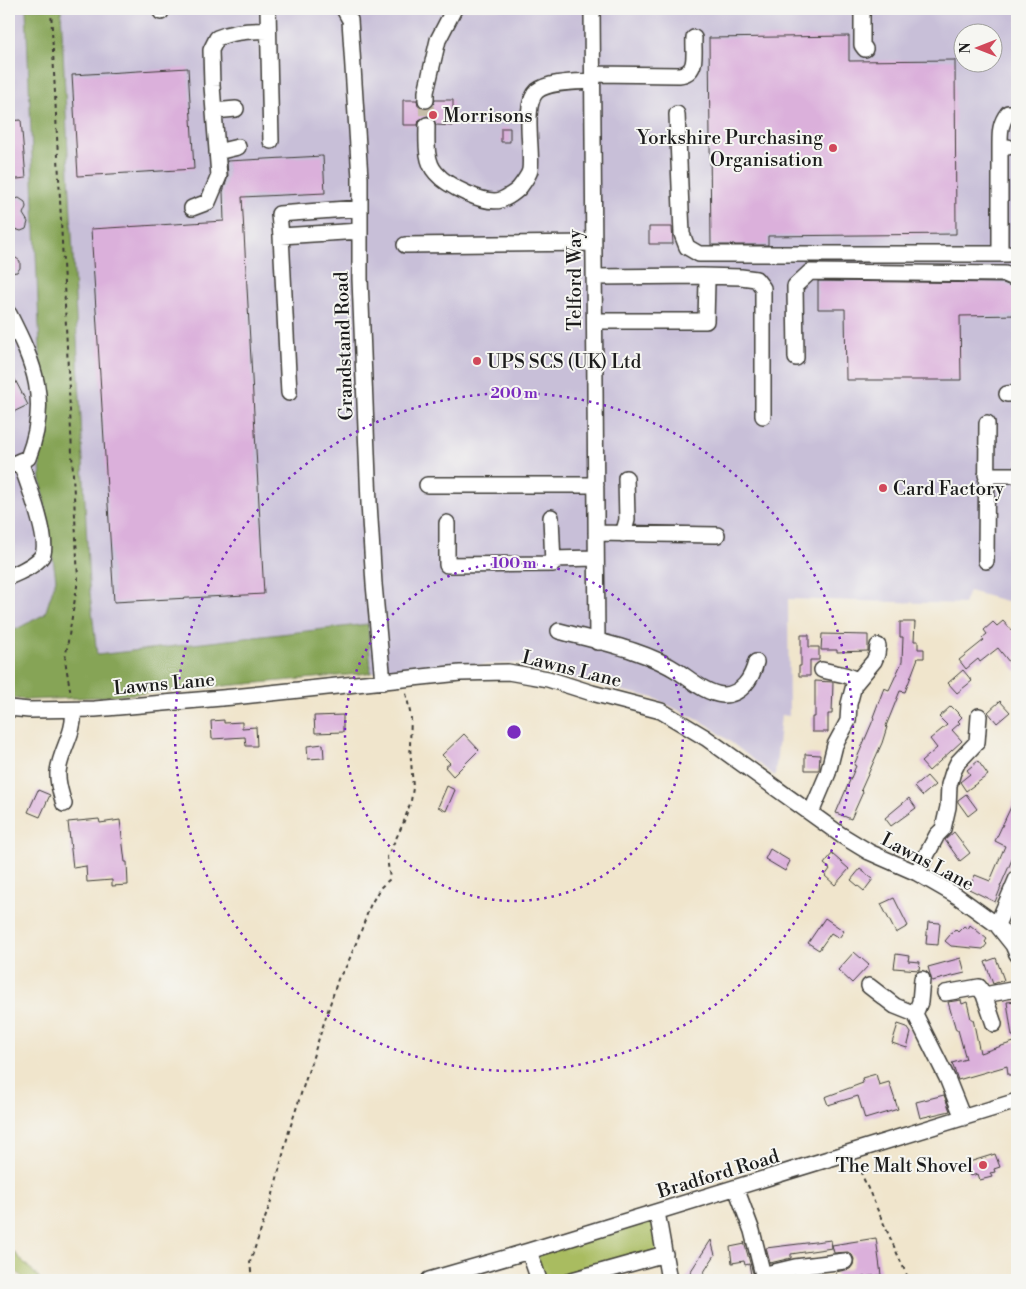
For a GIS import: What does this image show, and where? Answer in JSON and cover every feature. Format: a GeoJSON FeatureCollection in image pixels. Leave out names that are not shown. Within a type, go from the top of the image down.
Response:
{"type":"FeatureCollection","features":[{"type":"Feature","properties":{"kind":"street"},"geometry":{"type":"LineString","coordinates":[[268,9],[271,141]]}},
{"type":"Feature","properties":{"kind":"street","name":"Grandstand Road"},"geometry":{"type":"LineString","coordinates":[[344,9],[350,20],[360,178],[360,279],[374,584],[390,681]]}},
{"type":"Feature","properties":{"kind":"street"},"geometry":{"type":"LineString","coordinates":[[426,100],[426,92],[438,40],[454,9]]}},
{"type":"Feature","properties":{"kind":"street","name":"Telford Way"},"geometry":{"type":"LineString","coordinates":[[592,9],[597,642]]}},
{"type":"Feature","properties":{"kind":"street"},"geometry":{"type":"LineString","coordinates":[[862,9],[862,45],[865,50]]}},
{"type":"Feature","properties":{"kind":"street"},"geometry":{"type":"LineString","coordinates":[[192,208],[208,202],[219,176],[211,50],[217,38],[229,33],[268,31]]}},
{"type":"Feature","properties":{"kind":"street"},"geometry":{"type":"LineString","coordinates":[[427,125],[427,156],[435,173],[451,185],[484,200],[502,200],[520,188],[530,172],[529,116],[532,99],[537,91],[555,84],[593,77],[679,75],[689,73],[693,64],[694,38]]}},
{"type":"Feature","properties":{"kind":"street"},"geometry":{"type":"LineString","coordinates":[[214,111],[236,109]]}},
{"type":"Feature","properties":{"kind":"street"},"geometry":{"type":"LineString","coordinates":[[677,114],[682,234],[687,247],[699,254],[1004,254],[1004,146],[1000,128],[1003,119],[1008,114],[1017,113]]}},
{"type":"Feature","properties":{"kind":"street"},"geometry":{"type":"LineString","coordinates":[[217,152],[238,146]]}},
{"type":"Feature","properties":{"kind":"street"},"geometry":{"type":"LineString","coordinates":[[289,393],[279,214],[360,208]]}},
{"type":"Feature","properties":{"kind":"street"},"geometry":{"type":"LineString","coordinates":[[280,236],[360,231]]}},
{"type":"Feature","properties":{"kind":"street"},"geometry":{"type":"LineString","coordinates":[[405,245],[594,243]]}},
{"type":"Feature","properties":{"kind":"street"},"geometry":{"type":"LineString","coordinates":[[796,358],[795,286],[810,272],[1005,274],[1017,278]]}},
{"type":"Feature","properties":{"kind":"street"},"geometry":{"type":"LineString","coordinates":[[594,277],[702,276],[756,279],[763,288],[763,416]]}},
{"type":"Feature","properties":{"kind":"street"},"geometry":{"type":"LineString","coordinates":[[595,321],[706,321],[707,281],[702,276]]}},
{"type":"Feature","properties":{"kind":"street"},"geometry":{"type":"LineString","coordinates":[[9,314],[32,363],[39,396],[36,434],[28,458],[14,463],[36,508],[44,546],[42,555],[34,564],[9,577]]}},
{"type":"Feature","properties":{"kind":"street"},"geometry":{"type":"LineString","coordinates":[[986,423],[986,562]]}},
{"type":"Feature","properties":{"kind":"street"},"geometry":{"type":"LineString","coordinates":[[986,475],[1017,475]]}},
{"type":"Feature","properties":{"kind":"street"},"geometry":{"type":"LineString","coordinates":[[623,534],[627,520],[626,478]]}},
{"type":"Feature","properties":{"kind":"street"},"geometry":{"type":"LineString","coordinates":[[428,485],[596,485]]}},
{"type":"Feature","properties":{"kind":"street"},"geometry":{"type":"LineString","coordinates":[[447,523],[447,565],[552,564],[551,517]]}},
{"type":"Feature","properties":{"kind":"street"},"geometry":{"type":"LineString","coordinates":[[596,533],[717,535]]}},
{"type":"Feature","properties":{"kind":"street"},"geometry":{"type":"LineString","coordinates":[[552,559],[596,558]]}},
{"type":"Feature","properties":{"kind":"street"},"geometry":{"type":"LineString","coordinates":[[559,631],[657,659],[713,693],[733,693],[741,688],[753,673],[756,662]]}},
{"type":"Feature","properties":{"kind":"street"},"geometry":{"type":"LineString","coordinates":[[811,813],[828,773],[836,745],[848,721],[850,694],[857,680],[874,661],[878,654],[878,646]]}},
{"type":"Feature","properties":{"kind":"street"},"geometry":{"type":"LineString","coordinates":[[822,670],[857,680]]}},
{"type":"Feature","properties":{"kind":"street","name":"Lawns Lane"},"geometry":{"type":"LineString","coordinates":[[9,708],[73,710],[233,697],[460,673],[508,672],[548,680],[661,711],[706,738],[842,835],[869,852],[917,873],[957,896],[998,925],[1014,945],[1017,954]]}},
{"type":"Feature","properties":{"kind":"street"},"geometry":{"type":"LineString","coordinates":[[64,804],[58,782],[58,773],[62,753],[71,733],[74,718],[73,710]]}},
{"type":"Feature","properties":{"kind":"street"},"geometry":{"type":"LineString","coordinates":[[917,873],[937,835],[943,829],[948,807],[949,785],[958,762],[984,745],[979,716]]}},
{"type":"Feature","properties":{"kind":"street"},"geometry":{"type":"LineString","coordinates":[[998,925],[1017,878]]}},
{"type":"Feature","properties":{"kind":"street"},"geometry":{"type":"LineString","coordinates":[[915,1014],[918,1009],[922,979]]}},
{"type":"Feature","properties":{"kind":"street"},"geometry":{"type":"LineString","coordinates":[[869,986],[895,1006],[915,1014],[947,1078],[963,1118]]}},
{"type":"Feature","properties":{"kind":"street"},"geometry":{"type":"LineString","coordinates":[[945,993],[1017,989]]}},
{"type":"Feature","properties":{"kind":"street"},"geometry":{"type":"LineString","coordinates":[[981,991],[994,1024]]}},
{"type":"Feature","properties":{"kind":"street","name":"Bradford Road"},"geometry":{"type":"LineString","coordinates":[[429,1280],[529,1252],[1017,1101]]}},
{"type":"Feature","properties":{"kind":"street"},"geometry":{"type":"LineString","coordinates":[[736,1188],[752,1231],[762,1271],[766,1274],[795,1267],[845,1261]]}},
{"type":"Feature","properties":{"kind":"street"},"geometry":{"type":"LineString","coordinates":[[657,1212],[669,1280]]}},
{"type":"Feature","properties":{"kind":"street"},"geometry":{"type":"LineString","coordinates":[[529,1252],[540,1280]]}},
{"type":"Feature","properties":{"kind":"street"},"geometry":{"type":"LineString","coordinates":[[572,1280],[665,1254]]}},
{"type":"Feature","properties":{"kind":"path"},"geometry":{"type":"LineString","coordinates":[[51,9],[78,580],[65,660],[73,710]]}},
{"type":"Feature","properties":{"kind":"path"},"geometry":{"type":"LineString","coordinates":[[252,1280],[250,1262],[272,1198],[289,1131],[330,1003],[370,906],[380,888],[390,879],[387,857],[403,824],[411,801],[413,788],[410,746],[412,732],[411,717],[405,691],[390,681]]}},
{"type":"Feature","properties":{"kind":"path"},"geometry":{"type":"LineString","coordinates":[[851,1153],[909,1280]]}},
{"type":"Feature","properties":{"kind":"shaded area"},"geometry":{"type":"Polygon","coordinates":[[[9,9],[1017,9],[1017,604],[969,591],[964,604],[788,599],[789,716],[781,715],[775,776],[708,725],[654,698],[580,681],[525,663],[371,673],[368,624],[97,655],[45,614],[9,633],[9,9]]]}},
{"type":"Feature","properties":{"kind":"green space"},"geometry":{"type":"Polygon","coordinates":[[[26,9],[61,9],[89,584],[97,655],[368,624],[371,673],[101,697],[28,700],[9,698],[9,633],[45,614],[56,579],[41,481],[38,427],[42,399],[26,9]]]}},
{"type":"Feature","properties":{"kind":"green space"},"geometry":{"type":"Polygon","coordinates":[[[657,1212],[665,1254],[572,1280],[539,1280],[529,1251],[657,1212]]]}},
{"type":"Feature","properties":{"kind":"green space"},"geometry":{"type":"Polygon","coordinates":[[[9,1247],[41,1280],[25,1280],[9,1264],[9,1247]]]}},
{"type":"Feature","properties":{"kind":"building","name":"Yorkshire Purchasing Organisation"},"geometry":{"type":"Polygon","coordinates":[[[849,36],[849,61],[954,60],[956,234],[768,236],[768,245],[711,245],[709,38],[849,36]]]}},
{"type":"Feature","properties":{"kind":"building"},"geometry":{"type":"Polygon","coordinates":[[[188,68],[194,169],[78,176],[72,75],[188,68]]]}},
{"type":"Feature","properties":{"kind":"building"},"geometry":{"type":"Polygon","coordinates":[[[403,100],[417,100],[418,105],[426,109],[431,108],[435,100],[453,100],[453,126],[436,125],[432,117],[427,116],[419,120],[418,125],[403,125],[403,100]]]}},
{"type":"Feature","properties":{"kind":"building"},"geometry":{"type":"Polygon","coordinates":[[[21,120],[26,178],[9,180],[9,121],[21,120]]]}},
{"type":"Feature","properties":{"kind":"building"},"geometry":{"type":"Polygon","coordinates":[[[501,128],[510,128],[510,142],[501,142],[501,128]]]}},
{"type":"Feature","properties":{"kind":"building"},"geometry":{"type":"Polygon","coordinates":[[[323,156],[325,193],[242,197],[264,594],[114,602],[91,229],[224,221],[223,192],[228,176],[227,161],[323,156]]]}},
{"type":"Feature","properties":{"kind":"building"},"geometry":{"type":"Polygon","coordinates":[[[19,198],[25,202],[26,207],[23,214],[28,222],[26,229],[21,231],[9,227],[9,201],[19,198]]]}},
{"type":"Feature","properties":{"kind":"building"},"geometry":{"type":"Polygon","coordinates":[[[649,227],[672,227],[673,244],[649,244],[649,227]]]}},
{"type":"Feature","properties":{"kind":"building"},"geometry":{"type":"Polygon","coordinates":[[[9,258],[16,258],[20,261],[20,268],[17,272],[9,273],[9,258]]]}},
{"type":"Feature","properties":{"kind":"building"},"geometry":{"type":"Polygon","coordinates":[[[818,281],[1003,283],[1013,287],[1017,295],[1017,315],[960,316],[961,380],[846,380],[845,309],[818,309],[818,281]]]}},
{"type":"Feature","properties":{"kind":"building"},"geometry":{"type":"Polygon","coordinates":[[[9,368],[28,405],[9,414],[9,368]]]}},
{"type":"Feature","properties":{"kind":"building"},"geometry":{"type":"Polygon","coordinates":[[[1003,621],[1012,631],[1017,627],[1017,672],[998,648],[980,662],[978,659],[966,669],[959,660],[984,640],[982,638],[987,634],[984,630],[993,622],[997,626],[1003,621]]]}},
{"type":"Feature","properties":{"kind":"building"},"geometry":{"type":"Polygon","coordinates":[[[900,622],[915,622],[914,641],[918,641],[918,649],[924,649],[924,658],[918,658],[905,692],[900,691],[886,726],[882,743],[861,790],[863,792],[851,819],[836,813],[856,766],[854,765],[874,718],[884,688],[889,690],[902,662],[903,637],[900,637],[900,622]]]}},
{"type":"Feature","properties":{"kind":"building"},"geometry":{"type":"Polygon","coordinates":[[[822,634],[868,635],[868,651],[837,652],[837,650],[821,650],[822,634]]]}},
{"type":"Feature","properties":{"kind":"building"},"geometry":{"type":"Polygon","coordinates":[[[801,635],[809,635],[809,647],[819,647],[819,660],[810,660],[810,676],[799,676],[799,666],[801,666],[801,635]]]}},
{"type":"Feature","properties":{"kind":"building"},"geometry":{"type":"Polygon","coordinates":[[[963,670],[972,681],[957,693],[948,683],[963,670]]]}},
{"type":"Feature","properties":{"kind":"building"},"geometry":{"type":"Polygon","coordinates":[[[815,681],[833,682],[832,714],[828,714],[828,732],[812,732],[812,717],[815,717],[815,681]]]}},
{"type":"Feature","properties":{"kind":"building"},"geometry":{"type":"Polygon","coordinates":[[[1000,701],[1010,712],[997,723],[988,712],[1000,701]]]}},
{"type":"Feature","properties":{"kind":"building"},"geometry":{"type":"Polygon","coordinates":[[[951,706],[962,717],[958,721],[960,723],[952,730],[962,741],[929,771],[921,762],[937,748],[930,739],[947,725],[939,717],[951,706]]]}},
{"type":"Feature","properties":{"kind":"building"},"geometry":{"type":"Polygon","coordinates":[[[343,715],[343,732],[315,733],[314,716],[343,715]]]}},
{"type":"Feature","properties":{"kind":"building"},"geometry":{"type":"Polygon","coordinates":[[[224,720],[224,723],[242,722],[242,728],[256,727],[257,746],[246,746],[245,737],[212,739],[211,721],[224,720]]]}},
{"type":"Feature","properties":{"kind":"building"},"geometry":{"type":"Polygon","coordinates":[[[464,734],[479,750],[453,776],[445,767],[450,763],[442,755],[464,734]]]}},
{"type":"Feature","properties":{"kind":"building"},"geometry":{"type":"Polygon","coordinates":[[[323,744],[324,758],[308,759],[307,746],[323,744]]]}},
{"type":"Feature","properties":{"kind":"building"},"geometry":{"type":"Polygon","coordinates":[[[805,754],[820,755],[819,770],[805,770],[805,754]]]}},
{"type":"Feature","properties":{"kind":"building"},"geometry":{"type":"Polygon","coordinates":[[[978,761],[988,775],[966,791],[960,782],[970,774],[967,770],[978,761]]]}},
{"type":"Feature","properties":{"kind":"building"},"geometry":{"type":"Polygon","coordinates":[[[927,776],[935,785],[922,796],[914,787],[927,776]]]}},
{"type":"Feature","properties":{"kind":"building"},"geometry":{"type":"Polygon","coordinates":[[[447,786],[455,790],[446,811],[438,807],[447,786]]]}},
{"type":"Feature","properties":{"kind":"building"},"geometry":{"type":"Polygon","coordinates":[[[38,790],[50,795],[40,817],[28,812],[38,790]]]}},
{"type":"Feature","properties":{"kind":"building"},"geometry":{"type":"Polygon","coordinates":[[[966,794],[977,809],[968,816],[958,802],[966,794]]]}},
{"type":"Feature","properties":{"kind":"building"},"geometry":{"type":"Polygon","coordinates":[[[1017,794],[1017,848],[995,902],[969,889],[975,875],[990,881],[1005,846],[995,841],[1017,794]]]}},
{"type":"Feature","properties":{"kind":"building"},"geometry":{"type":"Polygon","coordinates":[[[909,798],[916,808],[891,826],[885,818],[909,798]]]}},
{"type":"Feature","properties":{"kind":"building"},"geometry":{"type":"Polygon","coordinates":[[[99,819],[100,823],[120,820],[125,862],[127,862],[128,885],[112,886],[112,880],[87,882],[86,866],[73,868],[68,822],[99,819]]]}},
{"type":"Feature","properties":{"kind":"building"},"geometry":{"type":"Polygon","coordinates":[[[954,832],[970,853],[960,861],[945,840],[954,832]]]}},
{"type":"Feature","properties":{"kind":"building"},"geometry":{"type":"Polygon","coordinates":[[[770,849],[790,861],[785,871],[765,859],[770,849]]]}},
{"type":"Feature","properties":{"kind":"building"},"geometry":{"type":"Polygon","coordinates":[[[832,854],[849,869],[835,885],[825,876],[830,869],[824,864],[832,854]]]}},
{"type":"Feature","properties":{"kind":"building"},"geometry":{"type":"Polygon","coordinates":[[[860,869],[873,879],[864,891],[851,880],[860,869]]]}},
{"type":"Feature","properties":{"kind":"building"},"geometry":{"type":"Polygon","coordinates":[[[894,898],[908,926],[896,933],[881,904],[894,898]]]}},
{"type":"Feature","properties":{"kind":"building"},"geometry":{"type":"Polygon","coordinates":[[[825,918],[844,931],[839,938],[831,933],[819,950],[808,943],[825,918]]]}},
{"type":"Feature","properties":{"kind":"building"},"geometry":{"type":"Polygon","coordinates":[[[928,922],[940,923],[938,945],[926,944],[928,922]]]}},
{"type":"Feature","properties":{"kind":"building"},"geometry":{"type":"Polygon","coordinates":[[[970,925],[987,939],[985,942],[987,944],[983,949],[951,946],[945,941],[955,929],[958,932],[964,926],[968,929],[970,925]]]}},
{"type":"Feature","properties":{"kind":"building"},"geometry":{"type":"Polygon","coordinates":[[[854,952],[869,965],[852,983],[838,970],[854,952]]]}},
{"type":"Feature","properties":{"kind":"building"},"geometry":{"type":"Polygon","coordinates":[[[896,954],[909,956],[908,961],[920,962],[919,970],[894,968],[896,954]]]}},
{"type":"Feature","properties":{"kind":"building"},"geometry":{"type":"Polygon","coordinates":[[[961,958],[965,973],[932,981],[928,967],[961,958]]]}},
{"type":"Feature","properties":{"kind":"building"},"geometry":{"type":"Polygon","coordinates":[[[996,958],[1004,980],[993,984],[985,962],[996,958]]]}},
{"type":"Feature","properties":{"kind":"building"},"geometry":{"type":"Polygon","coordinates":[[[961,1000],[962,1004],[967,1002],[971,1019],[973,1019],[980,1053],[1017,1041],[1017,1075],[1008,1075],[1007,1066],[958,1080],[952,1063],[966,1059],[948,1002],[961,1000]]]}},
{"type":"Feature","properties":{"kind":"building"},"geometry":{"type":"Polygon","coordinates":[[[1017,1001],[1017,1036],[1012,1036],[1007,1002],[1017,1001]]]}},
{"type":"Feature","properties":{"kind":"building"},"geometry":{"type":"Polygon","coordinates":[[[898,1024],[907,1027],[911,1033],[907,1048],[892,1043],[898,1024]]]}},
{"type":"Feature","properties":{"kind":"building"},"geometry":{"type":"Polygon","coordinates":[[[876,1074],[879,1085],[889,1082],[898,1109],[865,1119],[858,1096],[828,1105],[825,1097],[863,1083],[862,1078],[876,1074]]]}},
{"type":"Feature","properties":{"kind":"building"},"geometry":{"type":"Polygon","coordinates":[[[944,1095],[950,1111],[920,1118],[916,1102],[944,1095]]]}},
{"type":"Feature","properties":{"kind":"building","name":"The Malt Shovel"},"geometry":{"type":"Polygon","coordinates":[[[995,1154],[1000,1167],[994,1169],[995,1172],[990,1173],[992,1177],[980,1180],[978,1174],[970,1176],[966,1163],[995,1154]]]}},
{"type":"Feature","properties":{"kind":"building"},"geometry":{"type":"Polygon","coordinates":[[[876,1238],[881,1275],[837,1280],[836,1272],[850,1269],[854,1259],[848,1252],[834,1253],[832,1245],[876,1238]]]}},
{"type":"Feature","properties":{"kind":"building"},"geometry":{"type":"Polygon","coordinates":[[[711,1240],[715,1255],[699,1280],[685,1280],[711,1240]]]}},
{"type":"Feature","properties":{"kind":"building"},"geometry":{"type":"Polygon","coordinates":[[[831,1240],[832,1248],[791,1254],[791,1258],[770,1263],[766,1248],[831,1240]]]}},
{"type":"Feature","properties":{"kind":"building"},"geometry":{"type":"Polygon","coordinates":[[[745,1244],[753,1273],[759,1280],[752,1280],[749,1264],[745,1265],[744,1261],[732,1263],[730,1247],[745,1244]]]}},
{"type":"Feature","properties":{"kind":"tunnel"},"geometry":{"type":"LineString","coordinates":[[426,100],[427,125]]}},
{"type":"Feature","properties":{"kind":"place","name":"Morrisons"},"geometry":{"type":"Point","coordinates":[433,115]}},
{"type":"Feature","properties":{"kind":"place","name":"Yorkshire Purchasing Organisation"},"geometry":{"type":"Point","coordinates":[833,148]}},
{"type":"Feature","properties":{"kind":"place","name":"UPS SCS (UK) Ltd"},"geometry":{"type":"Point","coordinates":[477,361]}},
{"type":"Feature","properties":{"kind":"place","name":"Card Factory"},"geometry":{"type":"Point","coordinates":[883,488]}},
{"type":"Feature","properties":{"kind":"place","name":"The Malt Shovel"},"geometry":{"type":"Point","coordinates":[983,1165]}}]}
